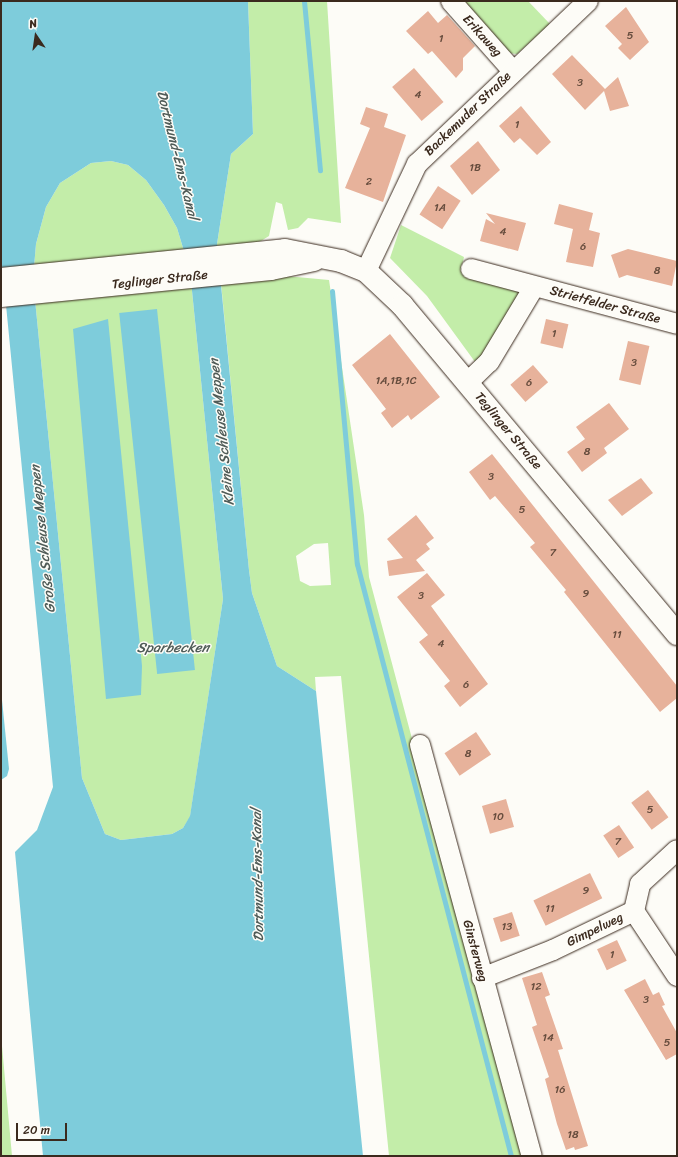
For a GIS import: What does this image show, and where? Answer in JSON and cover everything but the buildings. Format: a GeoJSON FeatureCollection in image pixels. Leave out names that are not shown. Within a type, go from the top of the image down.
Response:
{"type":"FeatureCollection","features":[{"type":"Feature","properties":{"kind":"street","name":"Erikaweg"},"geometry":{"type":"LineString","coordinates":[[451,1],[513,71]]}},
{"type":"Feature","properties":{"kind":"street","name":"Backemuder Straße"},"geometry":{"type":"LineString","coordinates":[[366,271],[417,164],[588,1]]}},
{"type":"Feature","properties":{"kind":"street","name":"Teglinger Straße"},"geometry":{"type":"LineString","coordinates":[[1,296],[41,284],[175,261],[285,250],[319,258],[341,261],[366,271],[402,305],[468,382],[677,634]]}},
{"type":"Feature","properties":{"kind":"street","name":"Teglinger Straße"},"geometry":{"type":"LineString","coordinates":[[1,279],[41,284],[190,278],[271,269],[319,258]]}},
{"type":"Feature","properties":{"kind":"street","name":"Strietfelder Straße"},"geometry":{"type":"LineString","coordinates":[[471,269],[677,324]]}},
{"type":"Feature","properties":{"kind":"street","name":"Strietfelder Straße"},"geometry":{"type":"LineString","coordinates":[[468,382],[489,362],[534,287]]}},
{"type":"Feature","properties":{"kind":"street","name":"Ginsterweg"},"geometry":{"type":"LineString","coordinates":[[420,745],[482,978],[532,1156]]}},
{"type":"Feature","properties":{"kind":"street","name":"Gimpelweg"},"geometry":{"type":"LineString","coordinates":[[482,978],[553,950],[634,911],[640,884],[677,850]]}},
{"type":"Feature","properties":{"kind":"street"},"geometry":{"type":"LineString","coordinates":[[634,911],[677,976]]}},
{"type":"Feature","properties":{"kind":"green space"},"geometry":{"type":"Polygon","coordinates":[[[248,1],[327,1],[341,223],[308,218],[298,228],[288,230],[282,204],[276,202],[269,236],[219,267],[217,244],[231,154],[253,134],[248,1]]]}},
{"type":"Feature","properties":{"kind":"green space"},"geometry":{"type":"Polygon","coordinates":[[[460,1],[528,1],[550,24],[517,54],[507,53],[460,1]]]}},
{"type":"Feature","properties":{"kind":"green space"},"geometry":{"type":"Polygon","coordinates":[[[111,161],[128,165],[146,180],[164,205],[177,228],[190,271],[223,599],[190,817],[183,828],[172,834],[121,840],[105,834],[82,778],[33,279],[36,244],[46,207],[60,183],[91,163],[111,161]]]}},
{"type":"Feature","properties":{"kind":"green space"},"geometry":{"type":"Polygon","coordinates":[[[401,225],[464,257],[461,270],[519,287],[520,293],[478,366],[427,296],[390,258],[401,225]]]}},
{"type":"Feature","properties":{"kind":"green space"},"geometry":{"type":"Polygon","coordinates":[[[286,276],[329,280],[364,515],[369,577],[523,1156],[389,1156],[341,676],[315,677],[316,691],[277,666],[252,593],[221,283],[286,276]],[[328,543],[314,544],[296,556],[300,581],[310,586],[331,585],[328,543]]]}},
{"type":"Feature","properties":{"kind":"green space"},"geometry":{"type":"Polygon","coordinates":[[[1,1035],[12,1156],[1,1156],[1,1035]]]}},
{"type":"Feature","properties":{"kind":"water"},"geometry":{"type":"Polygon","coordinates":[[[1,1],[248,1],[253,134],[231,154],[217,244],[249,570],[252,593],[277,666],[316,691],[363,1156],[43,1156],[15,852],[37,830],[53,787],[6,305],[1,288],[1,1]],[[111,161],[91,163],[60,183],[46,207],[36,244],[33,279],[82,778],[105,834],[121,840],[172,834],[183,828],[190,816],[223,599],[190,271],[177,228],[164,205],[146,180],[128,165],[111,161]]]}},
{"type":"Feature","properties":{"kind":"water","name":"Sparbecken"},"geometry":{"type":"Polygon","coordinates":[[[157,309],[195,670],[157,674],[119,313],[157,309]]]}},
{"type":"Feature","properties":{"kind":"water","name":"Sparbecken"},"geometry":{"type":"Polygon","coordinates":[[[108,319],[142,666],[141,695],[106,699],[73,329],[108,319]]]}},
{"type":"Feature","properties":{"kind":"water"},"geometry":{"type":"Polygon","coordinates":[[[1,690],[9,769],[7,776],[1,780],[1,690]]]}},
{"type":"Feature","properties":{"kind":"waterway"},"geometry":{"type":"LineString","coordinates":[[304,1],[320,170]]}},
{"type":"Feature","properties":{"kind":"waterway"},"geometry":{"type":"LineString","coordinates":[[332,291],[357,564],[511,1156]]}},
{"type":"Feature","properties":{"kind":"water label","name":"Dortmund-Ems-Kanal"},"geometry":{"type":"Point","coordinates":[177,155]}},
{"type":"Feature","properties":{"kind":"water label","name":"Kleine Schleuse Meppen"},"geometry":{"type":"Point","coordinates":[222,432]}},
{"type":"Feature","properties":{"kind":"water label","name":"Große Schleuse Meppen"},"geometry":{"type":"Point","coordinates":[43,539]}},
{"type":"Feature","properties":{"kind":"water label","name":"Dortmund-Ems-Kanal"},"geometry":{"type":"Point","coordinates":[258,875]}}]}
